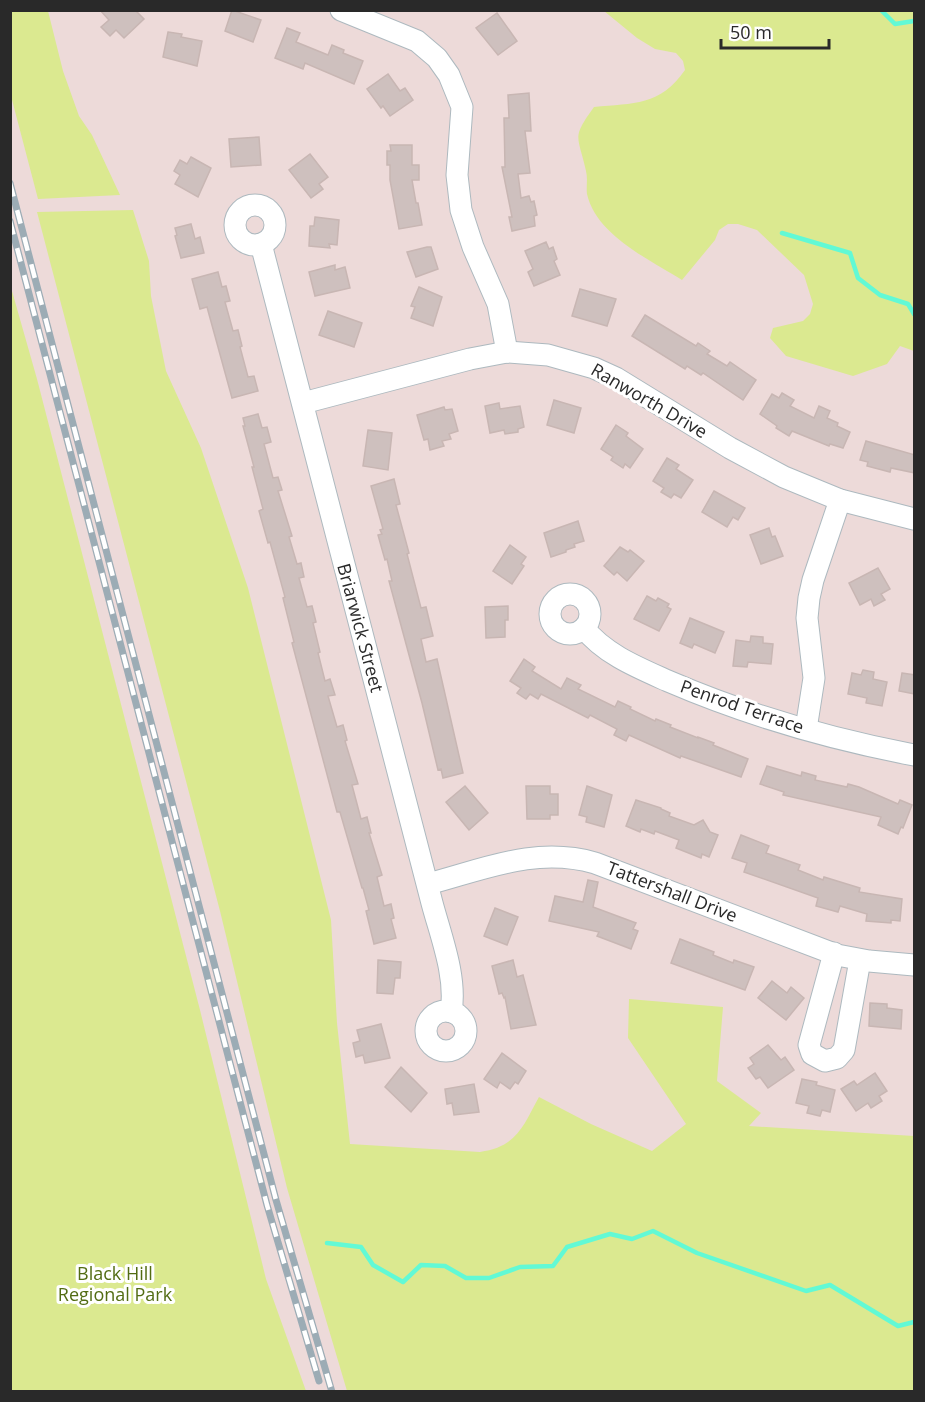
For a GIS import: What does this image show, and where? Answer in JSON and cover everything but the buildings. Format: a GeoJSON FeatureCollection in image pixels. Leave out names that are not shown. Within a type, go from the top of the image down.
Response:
{"type":"FeatureCollection","features":[{"type":"Feature","properties":{"kind":"street"},"geometry":{"type":"LineString","coordinates":[[341,10],[417,41],[437,58],[449,75],[462,107],[457,175],[461,210],[473,247],[498,304],[507,352]]}},
{"type":"Feature","properties":{"kind":"street","name":"Briarwick Street"},"geometry":{"type":"LineString","coordinates":[[261,244],[452,980],[454,998],[451,1012]]}},
{"type":"Feature","properties":{"kind":"street","name":"Ranworth Drive"},"geometry":{"type":"LineString","coordinates":[[303,404],[471,359],[507,352],[548,355],[594,368],[763,466],[840,500],[915,519]]}},
{"type":"Feature","properties":{"kind":"street"},"geometry":{"type":"LineString","coordinates":[[806,729],[814,678],[807,618],[809,598],[840,500]]}},
{"type":"Feature","properties":{"kind":"street","name":"Penrod Terrace"},"geometry":{"type":"LineString","coordinates":[[584,628],[600,646],[655,675],[748,712],[865,745],[915,755]]}},
{"type":"Feature","properties":{"kind":"street","name":"Tattershall Drive"},"geometry":{"type":"LineString","coordinates":[[428,884],[517,860],[544,856],[571,857],[595,863],[834,953],[860,960],[915,965]]}},
{"type":"Feature","properties":{"kind":"street"},"geometry":{"type":"LineString","coordinates":[[834,953],[809,1045],[812,1054],[825,1061],[837,1058],[844,1050],[860,960]]}},
{"type":"Feature","properties":{"kind":"green space"},"geometry":{"type":"Polygon","coordinates":[[[10,11],[48,11],[63,71],[79,116],[92,135],[120,195],[38,199],[11,96],[10,11]]]}},
{"type":"Feature","properties":{"kind":"green space"},"geometry":{"type":"Polygon","coordinates":[[[604,11],[914,11],[914,351],[900,346],[887,364],[853,376],[786,356],[770,338],[773,328],[803,321],[810,314],[813,304],[804,275],[757,230],[738,224],[728,224],[719,230],[715,240],[682,280],[626,245],[601,222],[592,209],[587,194],[587,174],[578,138],[582,125],[594,107],[634,103],[656,96],[676,82],[685,70],[683,61],[676,53],[655,49],[637,38],[604,11]]]}},
{"type":"Feature","properties":{"kind":"green space"},"geometry":{"type":"Polygon","coordinates":[[[133,210],[149,261],[151,296],[166,371],[201,448],[248,588],[331,920],[337,1023],[350,1144],[480,1152],[493,1149],[511,1140],[517,1134],[539,1097],[591,1124],[652,1151],[686,1124],[628,1038],[629,999],[723,1007],[717,1081],[761,1113],[749,1126],[914,1136],[914,1391],[347,1391],[287,1188],[220,911],[37,212],[133,210]]]}},
{"type":"Feature","properties":{"kind":"green space","name":"Black Hill Regional Park"},"geometry":{"type":"Polygon","coordinates":[[[10,284],[37,379],[200,1010],[266,1279],[306,1391],[11,1391],[10,284]]]}},
{"type":"Feature","properties":{"kind":"waterway"},"geometry":{"type":"LineString","coordinates":[[881,10],[895,24],[914,21]]}},
{"type":"Feature","properties":{"kind":"waterway"},"geometry":{"type":"LineString","coordinates":[[782,233],[850,253],[858,278],[880,295],[908,304],[914,314]]}},
{"type":"Feature","properties":{"kind":"waterway"},"geometry":{"type":"LineString","coordinates":[[327,1243],[361,1247],[373,1265],[403,1282],[421,1265],[445,1266],[466,1278],[489,1278],[520,1267],[553,1266],[567,1247],[610,1234],[632,1239],[653,1231],[697,1253],[806,1291],[830,1285],[898,1326],[914,1322]]}},
{"type":"Feature","properties":{"kind":"railway"},"geometry":{"type":"LineString","coordinates":[[10,183],[276,1200],[332,1392]]}},
{"type":"Feature","properties":{"kind":"railway"},"geometry":{"type":"LineString","coordinates":[[10,221],[267,1205],[319,1381]]}}]}
